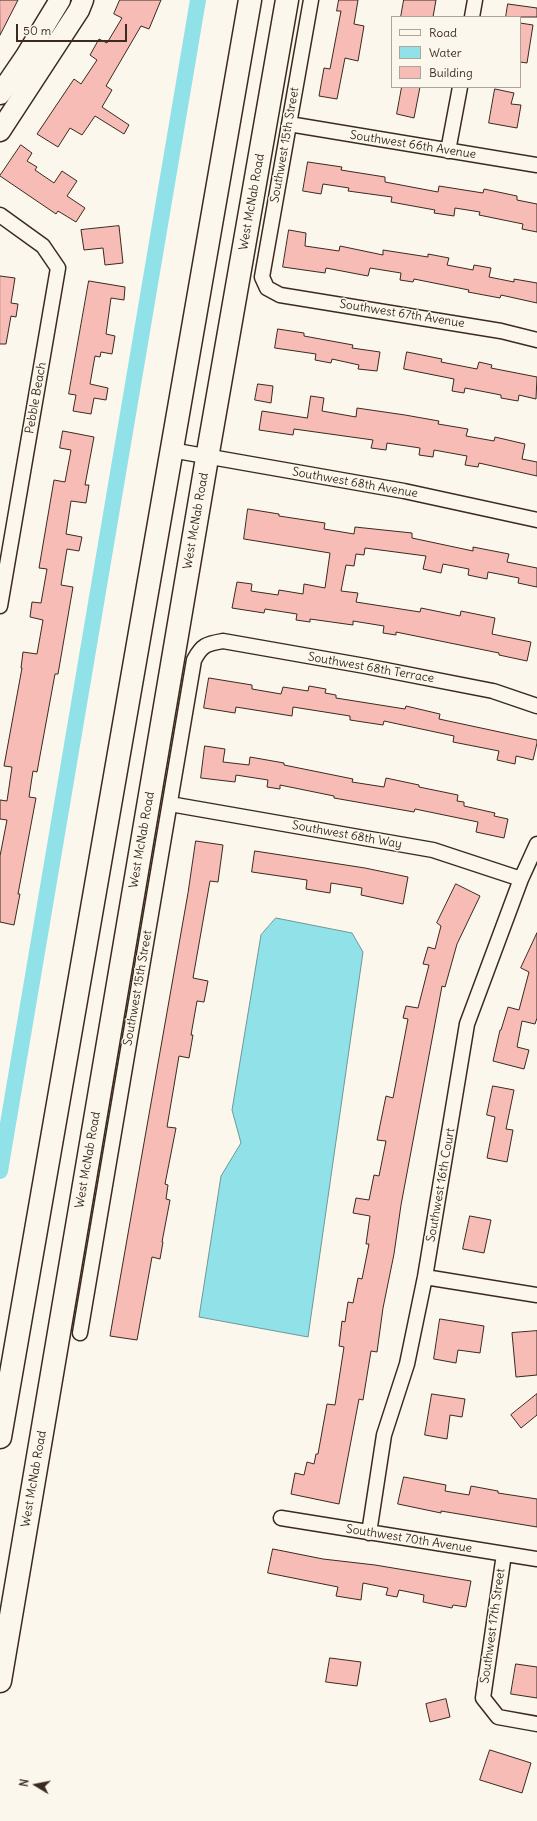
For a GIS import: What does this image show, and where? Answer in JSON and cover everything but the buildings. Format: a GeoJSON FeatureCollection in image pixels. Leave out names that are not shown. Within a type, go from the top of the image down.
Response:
{"type":"FeatureCollection","features":[{"type":"Feature","properties":{"kind":"main road"},"geometry":{"type":"LineString","coordinates":[[0,1437],[250,0]]}},
{"type":"Feature","properties":{"kind":"main road","name":"West McNab Road"},"geometry":{"type":"LineString","coordinates":[[0,1681],[207,458],[287,0]]}},
{"type":"Feature","properties":{"kind":"street"},"geometry":{"type":"LineString","coordinates":[[0,94],[26,56],[60,0]]}},
{"type":"Feature","properties":{"kind":"street"},"geometry":{"type":"LineString","coordinates":[[0,131],[79,10],[83,0]]}},
{"type":"Feature","properties":{"kind":"street","name":"Southwest 15th Street"},"geometry":{"type":"LineString","coordinates":[[267,288],[262,277],[311,0]]}},
{"type":"Feature","properties":{"kind":"street"},"geometry":{"type":"LineString","coordinates":[[472,16],[475,0]]}},
{"type":"Feature","properties":{"kind":"street"},"geometry":{"type":"LineString","coordinates":[[448,151],[460,88]]}},
{"type":"Feature","properties":{"kind":"street","name":"Southwest 66th Avenue"},"geometry":{"type":"LineString","coordinates":[[289,124],[537,165]]}},
{"type":"Feature","properties":{"kind":"street","name":"Pebble Beach"},"geometry":{"type":"LineString","coordinates":[[0,215],[43,246],[58,268],[0,606]]}},
{"type":"Feature","properties":{"kind":"street","name":"Southwest 67th Avenue"},"geometry":{"type":"LineString","coordinates":[[267,288],[280,294],[501,330],[537,340]]}},
{"type":"Feature","properties":{"kind":"street","name":"Southwest 68th Avenue"},"geometry":{"type":"LineString","coordinates":[[171,450],[207,458],[404,491],[537,520]]}},
{"type":"Feature","properties":{"kind":"street","name":"Southwest 68th Terrace"},"geometry":{"type":"LineString","coordinates":[[204,646],[223,641],[365,666],[493,691],[537,706]]}},
{"type":"Feature","properties":{"kind":"street","name":"Southwest 15th Street"},"geometry":{"type":"LineString","coordinates":[[80,1333],[194,660],[204,646]]}},
{"type":"Feature","properties":{"kind":"street","name":"Southwest 68th Way"},"geometry":{"type":"LineString","coordinates":[[170,804],[433,850],[521,879]]}},
{"type":"Feature","properties":{"kind":"street","name":"Southwest 16th Court"},"geometry":{"type":"LineString","coordinates":[[369,1533],[384,1435],[408,1364],[425,1277],[467,1024],[521,879],[537,844]]}},
{"type":"Feature","properties":{"kind":"street"},"geometry":{"type":"LineString","coordinates":[[425,1277],[537,1295]]}},
{"type":"Feature","properties":{"kind":"street","name":"Southwest 70th Avenue"},"geometry":{"type":"LineString","coordinates":[[281,1518],[369,1533],[537,1558]]}},
{"type":"Feature","properties":{"kind":"street","name":"Southwest 17th Street"},"geometry":{"type":"LineString","coordinates":[[504,1554],[483,1698],[498,1717],[537,1724]]}},
{"type":"Feature","properties":{"kind":"water"},"geometry":{"type":"Polygon","coordinates":[[[276,918],[352,933],[363,952],[308,1337],[199,1317],[221,1176],[241,1143],[232,1110],[261,935],[276,918]]]}},
{"type":"Feature","properties":{"kind":"waterway"},"geometry":{"type":"LineString","coordinates":[[0,1171],[198,0]]}}]}
